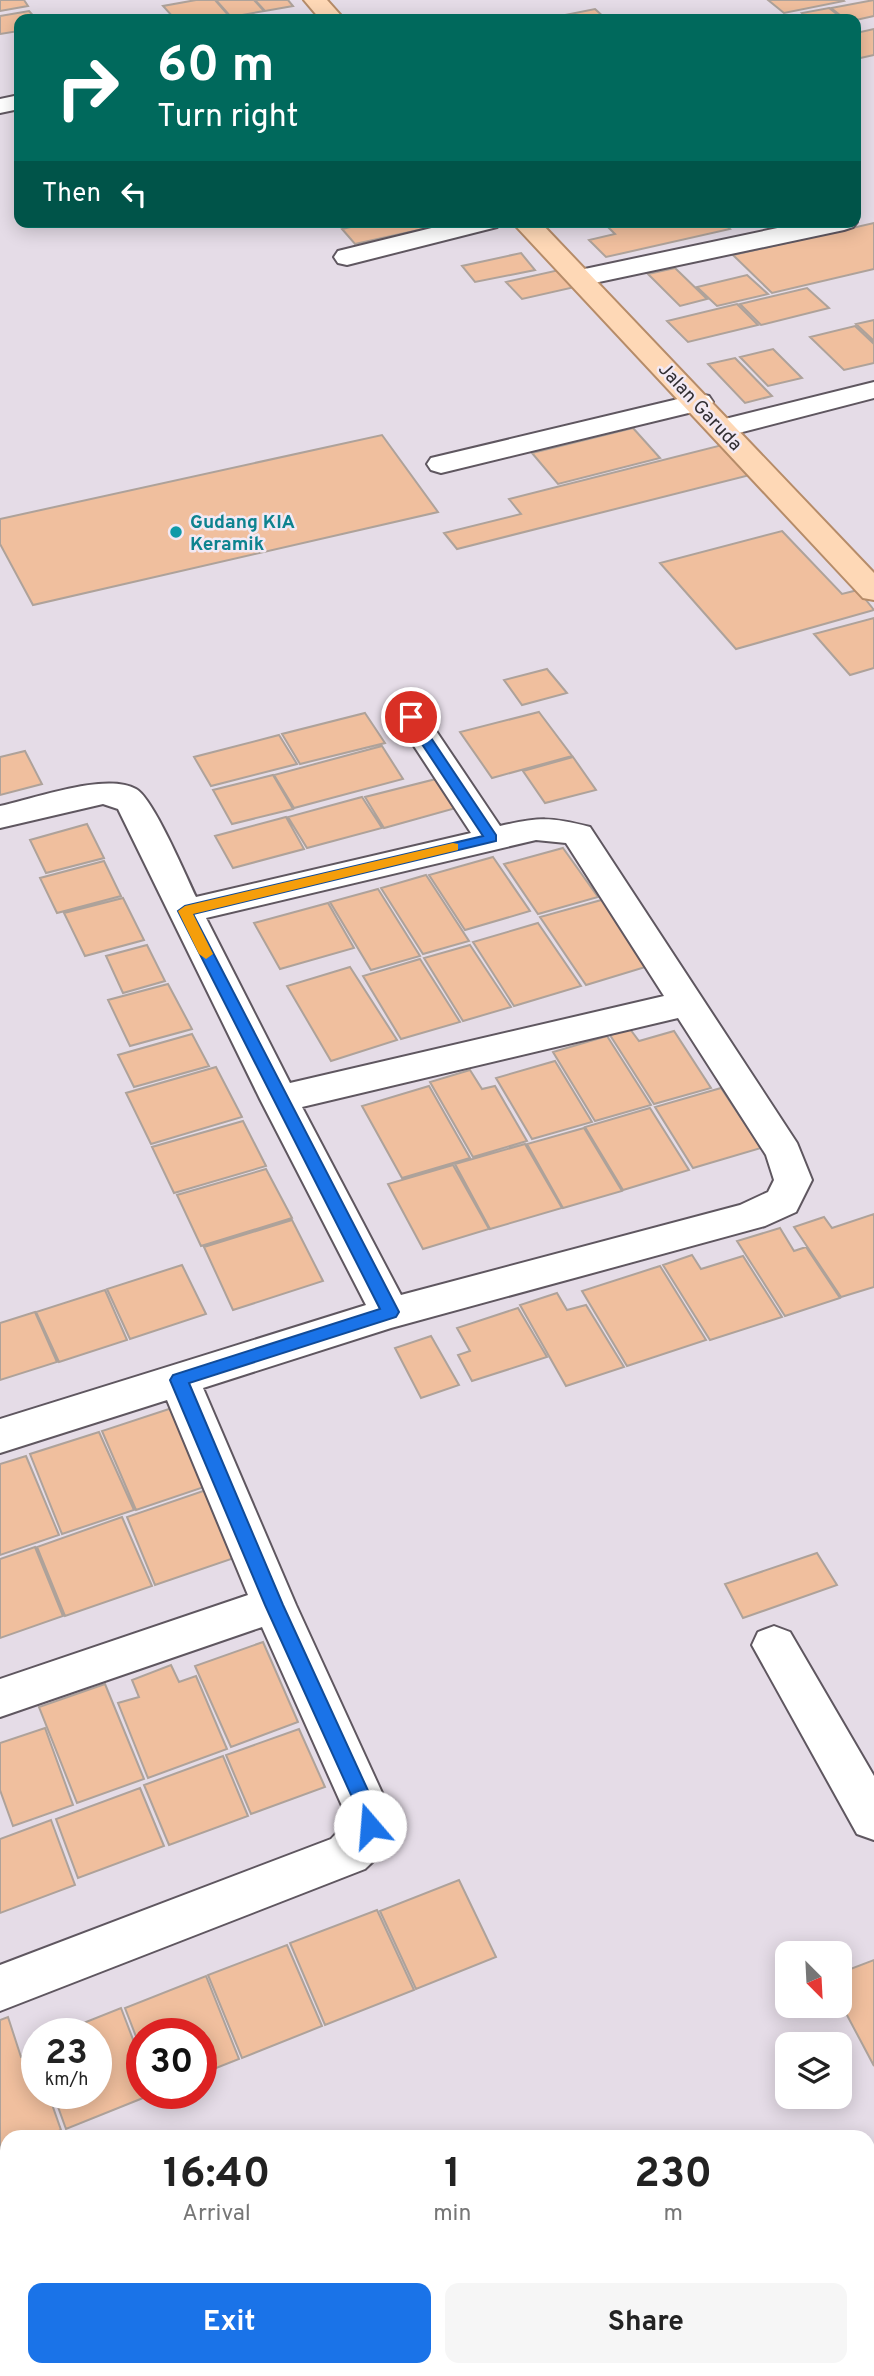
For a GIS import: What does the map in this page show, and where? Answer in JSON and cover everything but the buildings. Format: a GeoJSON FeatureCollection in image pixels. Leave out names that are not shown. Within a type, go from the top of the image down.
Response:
{"type":"FeatureCollection","features":[{"type":"Feature","properties":{"kind":"main road"},"geometry":{"type":"LineString","coordinates":[[315,0],[328,14]]}},
{"type":"Feature","properties":{"kind":"main road","name":"Jalan Garuda"},"geometry":{"type":"LineString","coordinates":[[531,228],[699,402],[778,491],[874,591]]}},
{"type":"Feature","properties":{"kind":"street"},"geometry":{"type":"LineString","coordinates":[[347,257],[464,228]]}},
{"type":"Feature","properties":{"kind":"street"},"geometry":{"type":"LineString","coordinates":[[580,278],[817,228]]}},
{"type":"Feature","properties":{"kind":"street"},"geometry":{"type":"LineString","coordinates":[[723,428],[874,390]]}},
{"type":"Feature","properties":{"kind":"street"},"geometry":{"type":"LineString","coordinates":[[441,464],[699,402]]}},
{"type":"Feature","properties":{"kind":"street"},"geometry":{"type":"LineString","coordinates":[[411,717],[491,838]]}},
{"type":"Feature","properties":{"kind":"street"},"geometry":{"type":"LineString","coordinates":[[0,817],[87,795],[115,793],[132,803],[279,1099],[390,1312]]}},
{"type":"Feature","properties":{"kind":"street"},"geometry":{"type":"LineString","coordinates":[[0,1436],[390,1312],[751,1216],[782,1202],[793,1180],[784,1153],[578,835],[556,829],[536,829],[185,911]]}},
{"type":"Feature","properties":{"kind":"street"},"geometry":{"type":"LineString","coordinates":[[279,1099],[688,1003]]}},
{"type":"Feature","properties":{"kind":"street"},"geometry":{"type":"LineString","coordinates":[[0,1988],[348,1854],[366,1839],[370,1826],[366,1808],[274,1605],[179,1380]]}},
{"type":"Feature","properties":{"kind":"street"},"geometry":{"type":"LineString","coordinates":[[0,1698],[274,1605]]}},
{"type":"Feature","properties":{"kind":"street"},"geometry":{"type":"LineString","coordinates":[[774,1645],[874,1819]]}},
{"type":"Feature","properties":{"kind":"slow traffic"},"geometry":{"type":"LineString","coordinates":[[206,954],[185,911],[453,847]]}},
{"type":"Feature","properties":{"kind":"place","name":"Gudang KIA Keramik"},"geometry":{"type":"Point","coordinates":[176,532]}},
{"type":"Feature","properties":{"kind":"route"},"geometry":{"type":"LineString","coordinates":[[370,1826],[366,1808],[274,1605],[179,1380],[390,1312],[185,911],[491,838],[411,717]]}}]}
